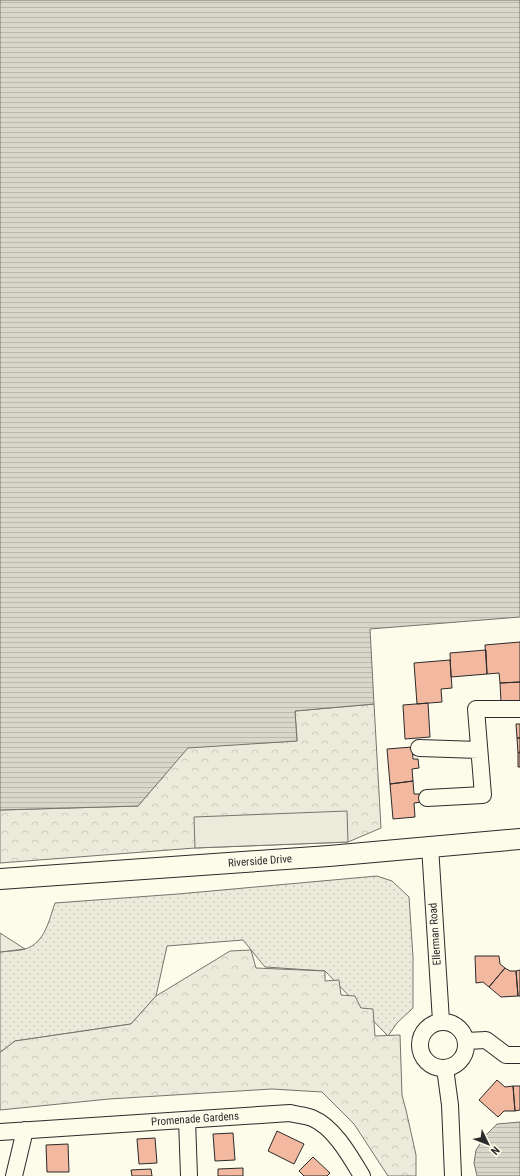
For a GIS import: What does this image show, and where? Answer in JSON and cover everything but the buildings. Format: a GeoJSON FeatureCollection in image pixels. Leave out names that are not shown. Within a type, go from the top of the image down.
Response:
{"type":"FeatureCollection","features":[{"type":"Feature","properties":{"kind":"street"},"geometry":{"type":"LineString","coordinates":[[427,798],[484,795],[476,708],[520,709]]}},
{"type":"Feature","properties":{"kind":"street"},"geometry":{"type":"LineString","coordinates":[[419,748],[479,750]]}},
{"type":"Feature","properties":{"kind":"street","name":"Riverside Drive"},"geometry":{"type":"LineString","coordinates":[[0,879],[330,856],[520,839]]}},
{"type":"Feature","properties":{"kind":"street","name":"Ellerman Road"},"geometry":{"type":"LineString","coordinates":[[430,846],[441,1021]]}},
{"type":"Feature","properties":{"kind":"street"},"geometry":{"type":"LineString","coordinates":[[441,1021],[455,1024],[460,1029],[466,1041],[466,1049],[459,1062],[445,1068],[431,1065],[425,1060],[420,1046],[420,1039],[423,1032],[434,1023],[441,1021]]}},
{"type":"Feature","properties":{"kind":"street"},"geometry":{"type":"LineString","coordinates":[[466,1041],[486,1040],[506,1054],[520,1055]]}},
{"type":"Feature","properties":{"kind":"street"},"geometry":{"type":"LineString","coordinates":[[445,1068],[450,1105],[453,1176]]}},
{"type":"Feature","properties":{"kind":"street","name":"Promenade Gardens"},"geometry":{"type":"LineString","coordinates":[[0,1132],[290,1113],[311,1118],[326,1127],[349,1153],[362,1176]]}},
{"type":"Feature","properties":{"kind":"street"},"geometry":{"type":"LineString","coordinates":[[187,1120],[189,1176]]}},
{"type":"Feature","properties":{"kind":"street"},"geometry":{"type":"LineString","coordinates":[[14,1176],[25,1130]]}},
{"type":"Feature","properties":{"kind":"green space"},"geometry":{"type":"Polygon","coordinates":[[[374,704],[381,828],[348,842],[195,848],[0,863],[0,810],[138,806],[188,747],[297,741],[295,711],[374,704]]]}},
{"type":"Feature","properties":{"kind":"green space"},"geometry":{"type":"Polygon","coordinates":[[[377,876],[392,881],[409,897],[413,957],[413,1008],[397,1023],[388,1036],[325,971],[265,967],[243,940],[167,946],[156,996],[131,1024],[15,1041],[0,1052],[0,952],[25,949],[37,942],[45,930],[55,903],[178,894],[377,876]]]}},
{"type":"Feature","properties":{"kind":"green space"},"geometry":{"type":"Polygon","coordinates":[[[251,950],[256,968],[325,971],[325,981],[339,980],[341,995],[355,996],[361,1008],[373,1009],[375,1036],[400,1035],[402,1095],[416,1155],[416,1176],[388,1176],[354,1124],[322,1092],[272,1089],[109,1099],[0,1110],[0,1052],[15,1041],[131,1024],[156,996],[230,951],[251,950]]]}},
{"type":"Feature","properties":{"kind":"shaded area"},"geometry":{"type":"Polygon","coordinates":[[[0,0],[520,0],[520,617],[370,629],[374,704],[295,711],[297,741],[188,748],[138,806],[0,810],[0,0]]]}},
{"type":"Feature","properties":{"kind":"shaded area"},"geometry":{"type":"Polygon","coordinates":[[[347,811],[348,842],[195,848],[194,817],[347,811]]]}},
{"type":"Feature","properties":{"kind":"shaded area"},"geometry":{"type":"Polygon","coordinates":[[[0,933],[25,949],[0,952],[0,933]]]}},
{"type":"Feature","properties":{"kind":"shaded area"},"geometry":{"type":"Polygon","coordinates":[[[520,1122],[520,1176],[477,1176],[474,1163],[476,1150],[485,1136],[497,1124],[520,1122]]]}}]}
